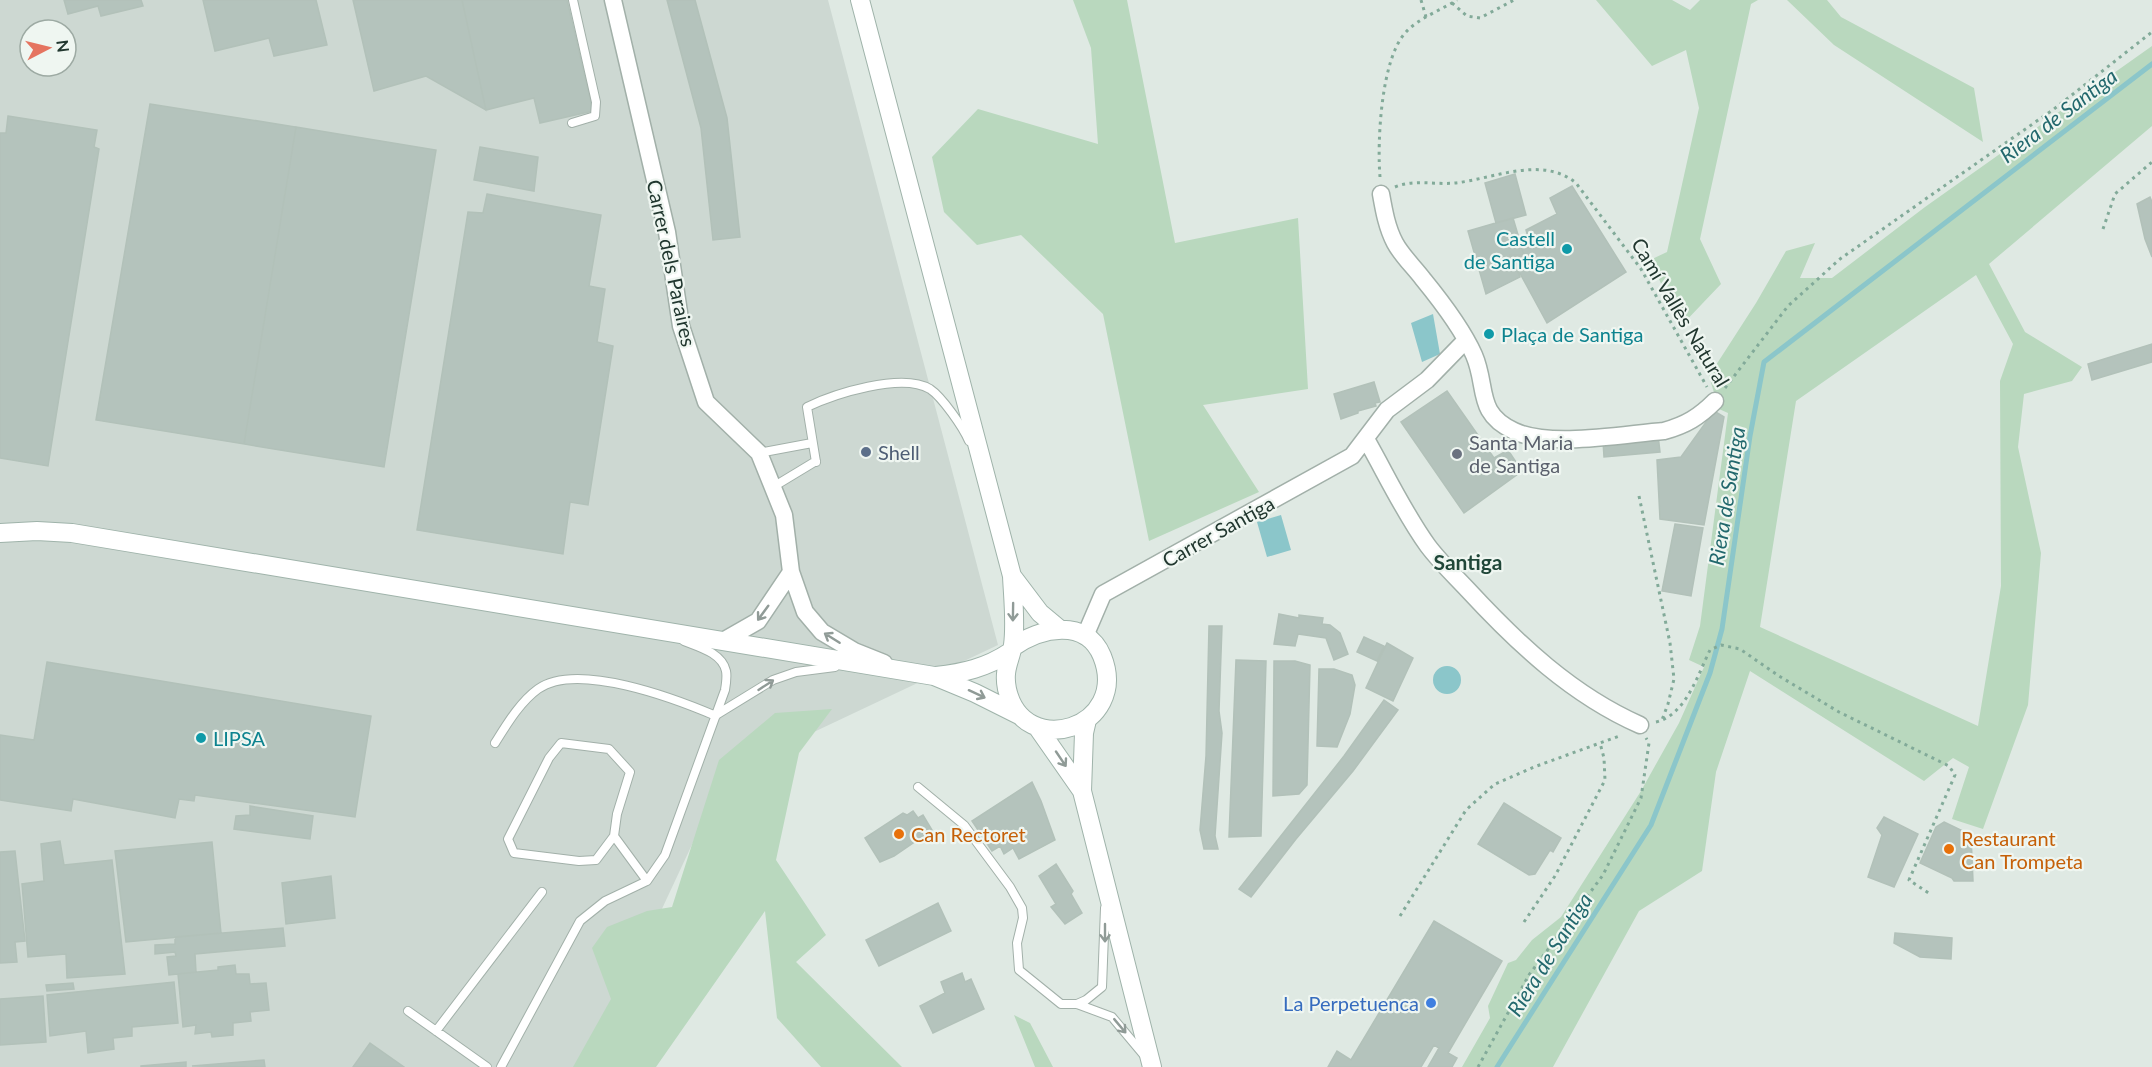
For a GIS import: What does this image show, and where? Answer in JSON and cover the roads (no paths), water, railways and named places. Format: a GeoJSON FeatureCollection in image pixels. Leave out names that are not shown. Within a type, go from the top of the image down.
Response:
{"type":"FeatureCollection","features":[{"type":"Feature","properties":{"kind":"main road"},"geometry":{"type":"LineString","coordinates":[[860,0],[1012,576],[1011,650],[1006,676],[1007,689],[1019,715]]}},
{"type":"Feature","properties":{"kind":"main road"},"geometry":{"type":"LineString","coordinates":[[0,533],[37,531],[72,533],[934,676],[981,668],[996,662],[1026,638],[1058,628],[1072,630],[1085,636],[1100,651],[1107,670],[1107,686],[1100,706],[1087,720],[1066,729],[1038,728]]}},
{"type":"Feature","properties":{"kind":"main road"},"geometry":{"type":"LineString","coordinates":[[1012,576],[1040,613],[1058,628]]}},
{"type":"Feature","properties":{"kind":"main road"},"geometry":{"type":"LineString","coordinates":[[934,676],[975,693],[1019,715],[1038,728],[1082,791]]}},
{"type":"Feature","properties":{"kind":"main road"},"geometry":{"type":"LineString","coordinates":[[1087,720],[1084,733],[1082,791],[1152,1065]]}},
{"type":"Feature","properties":{"kind":"street","name":"Carrer dels Paraires"},"geometry":{"type":"LineString","coordinates":[[613,0],[667,232],[681,326],[706,402],[759,453],[784,515],[791,572],[805,612],[822,632],[854,651],[904,672]]}},
{"type":"Feature","properties":{"kind":"street"},"geometry":{"type":"LineString","coordinates":[[1381,194],[1395,243],[1432,290],[1466,340],[1480,371],[1484,400],[1493,417],[1503,425],[1516,432],[1558,440],[1664,430],[1680,427],[1699,417],[1715,401]]}},
{"type":"Feature","properties":{"kind":"street","name":"Carrer Santiga"},"geometry":{"type":"LineString","coordinates":[[1085,636],[1103,594],[1352,456],[1387,410],[1427,380],[1466,340]]}},
{"type":"Feature","properties":{"kind":"street"},"geometry":{"type":"LineString","coordinates":[[1366,439],[1429,547],[1475,598],[1519,642],[1569,684],[1617,715],[1640,725]]}},
{"type":"Feature","properties":{"kind":"street"},"geometry":{"type":"LineString","coordinates":[[723,641],[758,621],[791,572]]}},
{"type":"Feature","properties":{"kind":"lane"},"geometry":{"type":"LineString","coordinates":[[572,123],[595,116],[596,102],[573,0]]}},
{"type":"Feature","properties":{"kind":"lane"},"geometry":{"type":"LineString","coordinates":[[773,487],[816,461],[807,407],[828,397],[889,382],[914,384],[930,389],[963,429],[988,488]]}},
{"type":"Feature","properties":{"kind":"lane"},"geometry":{"type":"LineString","coordinates":[[759,453],[812,443]]}},
{"type":"Feature","properties":{"kind":"lane"},"geometry":{"type":"LineString","coordinates":[[501,1067],[580,921],[605,901],[647,880],[665,855],[716,716],[725,690],[726,671],[722,662],[716,655],[659,630]]}},
{"type":"Feature","properties":{"kind":"lane"},"geometry":{"type":"LineString","coordinates":[[716,716],[773,680],[796,672],[872,665]]}},
{"type":"Feature","properties":{"kind":"lane"},"geometry":{"type":"LineString","coordinates":[[495,743],[515,712],[539,688],[565,679],[590,678],[659,694],[716,716]]}},
{"type":"Feature","properties":{"kind":"lane"},"geometry":{"type":"LineString","coordinates":[[614,836],[596,860],[579,861],[514,853],[507,839],[549,758],[561,743],[609,749],[630,772],[617,814],[614,836],[647,880]]}},
{"type":"Feature","properties":{"kind":"lane"},"geometry":{"type":"LineString","coordinates":[[918,787],[964,825],[1010,887],[1022,908],[1023,918],[1017,943],[1019,970],[1060,1004],[1077,1004],[1112,1017],[1152,1065]]}},
{"type":"Feature","properties":{"kind":"lane"},"geometry":{"type":"LineString","coordinates":[[1077,1004],[1102,987],[1105,954],[1105,875]]}},
{"type":"Feature","properties":{"kind":"lane"},"geometry":{"type":"LineString","coordinates":[[436,1031],[542,892]]}},
{"type":"Feature","properties":{"kind":"lane"},"geometry":{"type":"LineString","coordinates":[[408,1011],[487,1067]]}},
{"type":"Feature","properties":{"kind":"water"},"geometry":{"type":"Polygon","coordinates":[[[1433,314],[1440,354],[1422,362],[1411,323],[1433,314]]]}},
{"type":"Feature","properties":{"kind":"water"},"geometry":{"type":"Polygon","coordinates":[[[1281,515],[1291,550],[1267,557],[1257,522],[1281,515]]]}},
{"type":"Feature","properties":{"kind":"water"},"geometry":{"type":"Polygon","coordinates":[[[1447,666],[1457,670],[1461,680],[1457,690],[1447,694],[1437,690],[1433,680],[1437,670],[1447,666]]]}},
{"type":"Feature","properties":{"kind":"waterway","name":"Riera de Santiga"},"geometry":{"type":"LineString","coordinates":[[1497,1067],[1651,825],[1710,673],[1722,629],[1750,436],[1764,362],[2152,64]]}},
{"type":"Feature","properties":{"kind":"place","name":"Castell de Santiga"},"geometry":{"type":"Point","coordinates":[1567,249]}},
{"type":"Feature","properties":{"kind":"place","name":"Plaça de Santiga"},"geometry":{"type":"Point","coordinates":[1489,334]}},
{"type":"Feature","properties":{"kind":"place","name":"Shell"},"geometry":{"type":"Point","coordinates":[866,452]}},
{"type":"Feature","properties":{"kind":"place","name":"Santa Maria de Santiga"},"geometry":{"type":"Point","coordinates":[1457,454]}},
{"type":"Feature","properties":{"kind":"place","name":"LIPSA"},"geometry":{"type":"Point","coordinates":[201,738]}},
{"type":"Feature","properties":{"kind":"place","name":"Can Rectoret"},"geometry":{"type":"Point","coordinates":[899,834]}},
{"type":"Feature","properties":{"kind":"place","name":"Restaurant Can Trompeta"},"geometry":{"type":"Point","coordinates":[1949,849]}},
{"type":"Feature","properties":{"kind":"place","name":"La Perpetuenca"},"geometry":{"type":"Point","coordinates":[1431,1003]}},
{"type":"Feature","properties":{"kind":"district","name":"Santiga"},"geometry":{"type":"Point","coordinates":[1468,561]}}]}
